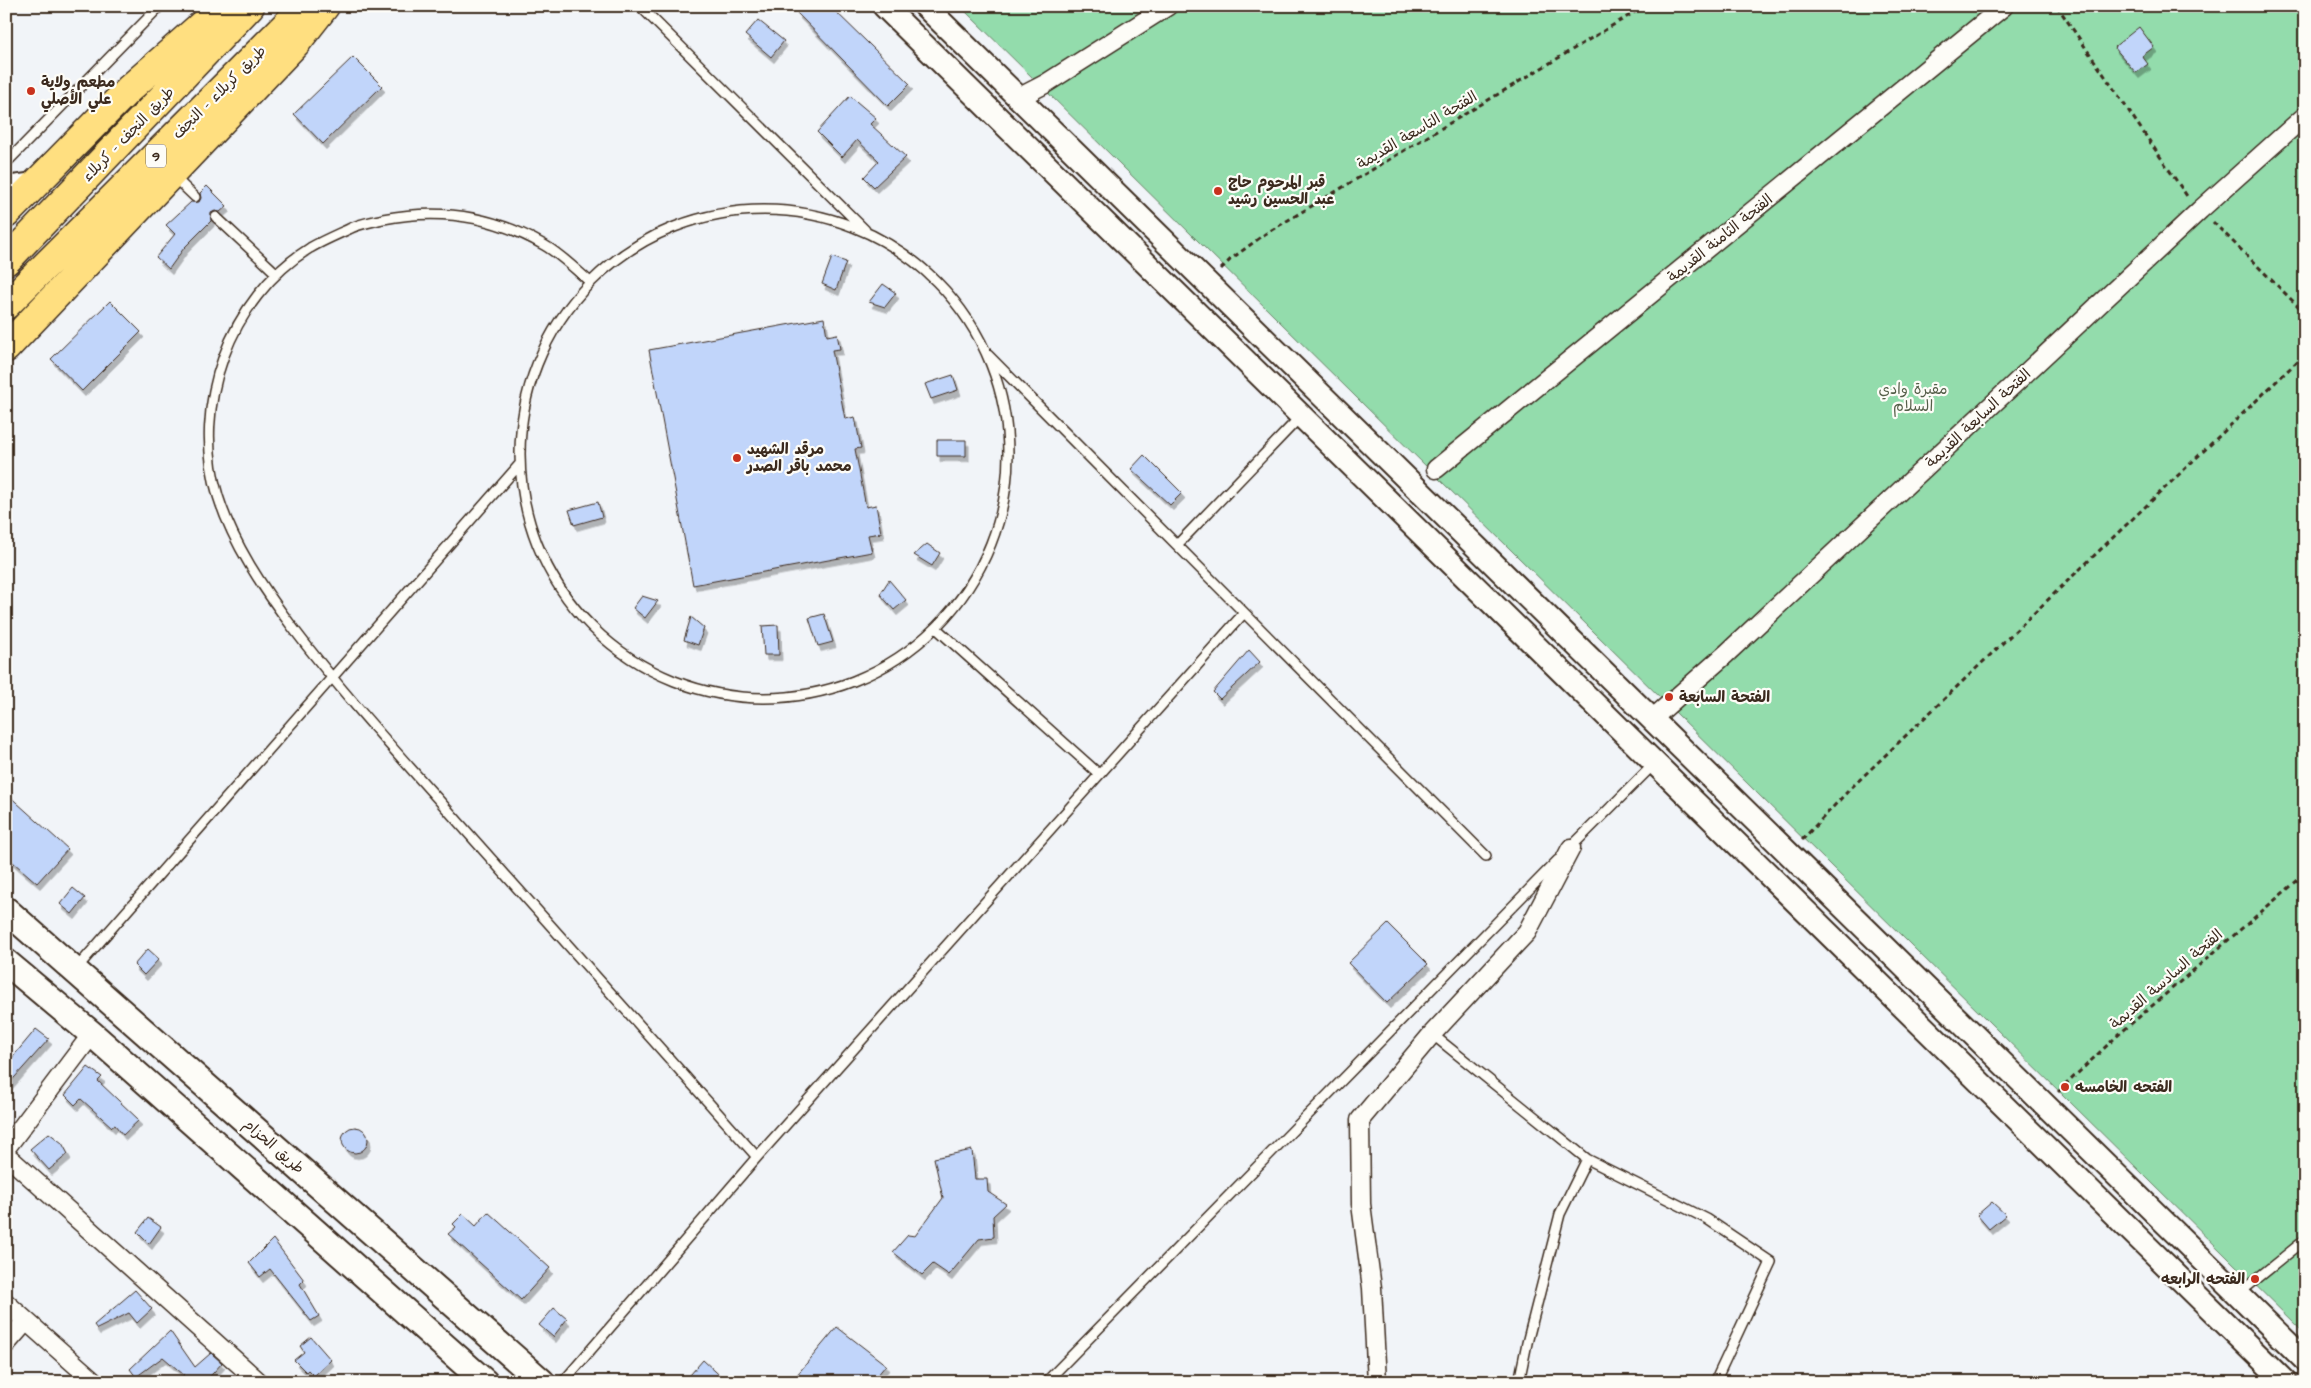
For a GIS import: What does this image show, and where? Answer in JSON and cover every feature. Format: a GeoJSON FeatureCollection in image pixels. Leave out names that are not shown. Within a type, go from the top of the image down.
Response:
{"type":"FeatureCollection","features":[{"type":"Feature","properties":{"kind":"highway"},"geometry":{"type":"LineString","coordinates":[[6,214],[129,88],[223,6]]}},
{"type":"Feature","properties":{"kind":"highway","name":"طريق النجف - کربلاء"},"geometry":{"type":"LineString","coordinates":[[6,261],[250,6]]}},
{"type":"Feature","properties":{"kind":"highway","name":"طريق کربلاء - النجف"},"geometry":{"type":"LineString","coordinates":[[6,305],[305,6]]}},
{"type":"Feature","properties":{"kind":"highway"},"geometry":{"type":"LineString","coordinates":[[6,348],[296,43],[325,6]]}},
{"type":"Feature","properties":{"kind":"main road","name":"طريق الحزام"},"geometry":{"type":"LineString","coordinates":[[6,910],[542,1382]]}},
{"type":"Feature","properties":{"kind":"main road"},"geometry":{"type":"LineString","coordinates":[[6,962],[92,1034],[485,1382]]}},
{"type":"Feature","properties":{"kind":"street"},"geometry":{"type":"LineString","coordinates":[[884,6],[2284,1382]]}},
{"type":"Feature","properties":{"kind":"street"},"geometry":{"type":"LineString","coordinates":[[925,6],[1066,142],[1651,720],[2305,1360]]}},
{"type":"Feature","properties":{"kind":"street"},"geometry":{"type":"LineString","coordinates":[[1020,97],[1045,84],[1168,6]]}},
{"type":"Feature","properties":{"kind":"street","name":"الفتحة الثامنة القديمة"},"geometry":{"type":"LineString","coordinates":[[1436,469],[2004,6]]}},
{"type":"Feature","properties":{"kind":"street","name":"الفتحة السابعة القديمة"},"geometry":{"type":"LineString","coordinates":[[1651,720],[1726,654],[2200,210],[2305,116]]}},
{"type":"Feature","properties":{"kind":"street"},"geometry":{"type":"LineString","coordinates":[[1050,168],[1061,161],[1066,148],[1066,142]]}},
{"type":"Feature","properties":{"kind":"street"},"geometry":{"type":"LineString","coordinates":[[6,188],[35,184]]}},
{"type":"Feature","properties":{"kind":"street"},"geometry":{"type":"LineString","coordinates":[[1092,209],[1099,195],[1115,191]]}},
{"type":"Feature","properties":{"kind":"street"},"geometry":{"type":"LineString","coordinates":[[1377,1382],[1372,1288],[1360,1204],[1360,1120],[1432,1034],[1527,932],[1571,848]]}},
{"type":"Feature","properties":{"kind":"street"},"geometry":{"type":"LineString","coordinates":[[6,1148],[92,1034]]}},
{"type":"Feature","properties":{"kind":"street"},"geometry":{"type":"LineString","coordinates":[[1969,1072],[1975,1070],[1984,1060],[1986,1047]]}},
{"type":"Feature","properties":{"kind":"street"},"geometry":{"type":"LineString","coordinates":[[2009,1111],[2014,1099],[2019,1095],[2038,1098]]}},
{"type":"Feature","properties":{"kind":"street"},"geometry":{"type":"LineString","coordinates":[[6,1155],[259,1382]]}},
{"type":"Feature","properties":{"kind":"street"},"geometry":{"type":"LineString","coordinates":[[6,1303],[95,1382]]}},
{"type":"Feature","properties":{"kind":"street"},"geometry":{"type":"LineString","coordinates":[[6,1344],[26,1321]]}},
{"type":"Feature","properties":{"kind":"lane"},"geometry":{"type":"LineString","coordinates":[[6,163],[160,6]]}},
{"type":"Feature","properties":{"kind":"lane"},"geometry":{"type":"LineString","coordinates":[[640,6],[867,233]]}},
{"type":"Feature","properties":{"kind":"lane"},"geometry":{"type":"LineString","coordinates":[[172,174],[195,197]]}},
{"type":"Feature","properties":{"kind":"lane"},"geometry":{"type":"LineString","coordinates":[[750,209],[810,214],[867,233],[916,263],[956,304],[986,353],[1002,400],[1008,449],[1004,499],[991,546],[968,590],[936,628],[892,663],[841,687],[786,698],[730,696],[675,682],[625,656],[583,618],[550,573],[528,520],[519,465],[522,414],[535,366],[558,320],[590,281],[636,244],[691,219],[750,209]]}},
{"type":"Feature","properties":{"kind":"lane"},"geometry":{"type":"LineString","coordinates":[[590,281],[547,246],[512,229],[475,217],[414,213],[356,225],[309,248],[276,274],[255,298],[234,330],[218,372],[211,403],[210,450],[218,496],[234,535],[265,591],[331,679],[757,1157]]}},
{"type":"Feature","properties":{"kind":"lane"},"geometry":{"type":"LineString","coordinates":[[216,217],[276,274]]}},
{"type":"Feature","properties":{"kind":"lane"},"geometry":{"type":"LineString","coordinates":[[986,353],[1486,856]]}},
{"type":"Feature","properties":{"kind":"lane"},"geometry":{"type":"LineString","coordinates":[[1177,545],[1302,416]]}},
{"type":"Feature","properties":{"kind":"lane"},"geometry":{"type":"LineString","coordinates":[[75,970],[519,465]]}},
{"type":"Feature","properties":{"kind":"lane"},"geometry":{"type":"LineString","coordinates":[[563,1382],[757,1157],[1244,612]]}},
{"type":"Feature","properties":{"kind":"lane"},"geometry":{"type":"LineString","coordinates":[[936,628],[1099,774]]}},
{"type":"Feature","properties":{"kind":"lane"},"geometry":{"type":"LineString","coordinates":[[1046,1382],[1655,763]]}},
{"type":"Feature","properties":{"kind":"lane"},"geometry":{"type":"LineString","coordinates":[[1432,1034],[1587,1159],[1707,1219],[1771,1262],[1715,1382]]}},
{"type":"Feature","properties":{"kind":"lane"},"geometry":{"type":"LineString","coordinates":[[1519,1382],[1560,1214],[1587,1159]]}},
{"type":"Feature","properties":{"kind":"lane"},"geometry":{"type":"LineString","coordinates":[[2238,1295],[2305,1240]]}},
{"type":"Feature","properties":{"kind":"path","name":"الفتحة التاسعة القديمة"},"geometry":{"type":"LineString","coordinates":[[1209,283],[1231,259],[1265,234],[1645,6]]}},
{"type":"Feature","properties":{"kind":"path"},"geometry":{"type":"LineString","coordinates":[[2057,6],[2190,201],[2305,314]]}},
{"type":"Feature","properties":{"kind":"path"},"geometry":{"type":"LineString","coordinates":[[1789,854],[1850,789],[2305,354]]}},
{"type":"Feature","properties":{"kind":"path","name":"الفتحة السادسة القديمة"},"geometry":{"type":"LineString","coordinates":[[2038,1098],[2117,1036],[2305,874]]}},
{"type":"Feature","properties":{"kind":"green space","name":"مقبرة وادي السلام"},"geometry":{"type":"Polygon","coordinates":[[[960,6],[2305,6],[2305,1334],[960,6]]]}},
{"type":"Feature","properties":{"kind":"building"},"geometry":{"type":"Polygon","coordinates":[[[804,6],[830,6],[910,84],[888,106],[797,13],[804,6]]]}},
{"type":"Feature","properties":{"kind":"building"},"geometry":{"type":"Polygon","coordinates":[[[758,20],[784,41],[771,57],[745,35],[758,20]]]}},
{"type":"Feature","properties":{"kind":"building"},"geometry":{"type":"Polygon","coordinates":[[[2139,27],[2154,47],[2142,56],[2148,64],[2136,73],[2114,47],[2139,27]]]}},
{"type":"Feature","properties":{"kind":"building"},"geometry":{"type":"Polygon","coordinates":[[[353,57],[382,86],[323,144],[294,114],[353,57]]]}},
{"type":"Feature","properties":{"kind":"building"},"geometry":{"type":"Polygon","coordinates":[[[850,96],[876,118],[870,124],[906,157],[874,187],[864,177],[879,161],[857,140],[842,157],[817,132],[850,96]]]}},
{"type":"Feature","properties":{"kind":"building"},"geometry":{"type":"Polygon","coordinates":[[[207,186],[227,206],[220,212],[215,211],[211,213],[211,221],[184,248],[169,269],[156,257],[175,234],[166,225],[191,202],[199,202],[201,198],[200,193],[207,186]]]}},
{"type":"Feature","properties":{"kind":"building"},"geometry":{"type":"Polygon","coordinates":[[[832,257],[846,262],[836,290],[822,284],[832,257]]]}},
{"type":"Feature","properties":{"kind":"building"},"geometry":{"type":"Polygon","coordinates":[[[883,284],[896,293],[885,307],[869,302],[883,284]]]}},
{"type":"Feature","properties":{"kind":"building"},"geometry":{"type":"Polygon","coordinates":[[[110,301],[141,332],[82,391],[51,359],[110,301]]]}},
{"type":"Feature","properties":{"kind":"building"},"geometry":{"type":"Polygon","coordinates":[[[824,318],[827,336],[837,334],[840,349],[832,350],[845,419],[855,417],[861,448],[855,449],[866,507],[876,505],[881,533],[868,535],[872,552],[693,585],[649,350],[824,318]]]}},
{"type":"Feature","properties":{"kind":"building"},"geometry":{"type":"Polygon","coordinates":[[[953,375],[958,390],[931,399],[925,384],[953,375]]]}},
{"type":"Feature","properties":{"kind":"building"},"geometry":{"type":"Polygon","coordinates":[[[937,440],[966,440],[966,456],[937,456],[937,440]]]}},
{"type":"Feature","properties":{"kind":"building"},"geometry":{"type":"Polygon","coordinates":[[[1144,455],[1182,493],[1170,505],[1131,469],[1144,455]]]}},
{"type":"Feature","properties":{"kind":"building"},"geometry":{"type":"Polygon","coordinates":[[[598,502],[602,517],[574,525],[569,510],[598,502]]]}},
{"type":"Feature","properties":{"kind":"building"},"geometry":{"type":"Polygon","coordinates":[[[927,544],[940,553],[932,566],[914,555],[927,544]]]}},
{"type":"Feature","properties":{"kind":"building"},"geometry":{"type":"Polygon","coordinates":[[[889,580],[906,600],[894,610],[880,594],[889,580]]]}},
{"type":"Feature","properties":{"kind":"building"},"geometry":{"type":"Polygon","coordinates":[[[642,596],[658,601],[645,618],[633,608],[642,596]]]}},
{"type":"Feature","properties":{"kind":"building"},"geometry":{"type":"Polygon","coordinates":[[[824,614],[833,642],[818,646],[809,618],[824,614]]]}},
{"type":"Feature","properties":{"kind":"building"},"geometry":{"type":"Polygon","coordinates":[[[691,617],[704,628],[698,645],[684,640],[691,617]]]}},
{"type":"Feature","properties":{"kind":"building"},"geometry":{"type":"Polygon","coordinates":[[[778,625],[779,655],[764,655],[762,626],[778,625]]]}},
{"type":"Feature","properties":{"kind":"building"},"geometry":{"type":"Polygon","coordinates":[[[1249,650],[1260,662],[1220,699],[1213,692],[1249,650]]]}},
{"type":"Feature","properties":{"kind":"building"},"geometry":{"type":"Polygon","coordinates":[[[6,793],[68,849],[37,883],[6,856],[6,793]]]}},
{"type":"Feature","properties":{"kind":"building"},"geometry":{"type":"Polygon","coordinates":[[[73,888],[85,898],[72,914],[60,904],[73,888]]]}},
{"type":"Feature","properties":{"kind":"building"},"geometry":{"type":"Polygon","coordinates":[[[1388,924],[1428,964],[1387,1003],[1348,963],[1388,924]]]}},
{"type":"Feature","properties":{"kind":"building"},"geometry":{"type":"Polygon","coordinates":[[[148,949],[159,959],[144,975],[134,965],[148,949]]]}},
{"type":"Feature","properties":{"kind":"building"},"geometry":{"type":"Polygon","coordinates":[[[36,1029],[49,1039],[6,1087],[6,1065],[36,1029]]]}},
{"type":"Feature","properties":{"kind":"building"},"geometry":{"type":"Polygon","coordinates":[[[88,1067],[102,1077],[98,1081],[139,1120],[123,1135],[115,1125],[112,1127],[81,1099],[75,1105],[65,1095],[88,1067]]]}},
{"type":"Feature","properties":{"kind":"building"},"geometry":{"type":"Polygon","coordinates":[[[355,1127],[364,1131],[368,1140],[364,1149],[355,1153],[346,1149],[342,1140],[346,1131],[355,1127]]]}},
{"type":"Feature","properties":{"kind":"building"},"geometry":{"type":"Polygon","coordinates":[[[49,1133],[62,1143],[68,1154],[49,1170],[30,1149],[49,1133]]]}},
{"type":"Feature","properties":{"kind":"building"},"geometry":{"type":"Polygon","coordinates":[[[972,1150],[975,1179],[987,1179],[988,1192],[1006,1204],[993,1216],[994,1237],[979,1239],[949,1275],[933,1264],[922,1275],[893,1252],[908,1235],[915,1236],[943,1198],[934,1158],[972,1150]]]}},
{"type":"Feature","properties":{"kind":"building"},"geometry":{"type":"Polygon","coordinates":[[[1992,1202],[2006,1215],[1989,1229],[1977,1215],[1992,1202]]]}},
{"type":"Feature","properties":{"kind":"building"},"geometry":{"type":"Polygon","coordinates":[[[488,1212],[550,1268],[521,1300],[448,1234],[456,1227],[453,1224],[463,1214],[476,1226],[488,1212]]]}},
{"type":"Feature","properties":{"kind":"building"},"geometry":{"type":"Polygon","coordinates":[[[148,1218],[161,1227],[149,1244],[137,1232],[148,1218]]]}},
{"type":"Feature","properties":{"kind":"building"},"geometry":{"type":"Polygon","coordinates":[[[273,1239],[304,1280],[300,1284],[319,1316],[311,1321],[270,1269],[260,1277],[249,1263],[273,1239]]]}},
{"type":"Feature","properties":{"kind":"building"},"geometry":{"type":"Polygon","coordinates":[[[135,1290],[152,1309],[137,1323],[129,1313],[97,1329],[94,1325],[135,1290]]]}},
{"type":"Feature","properties":{"kind":"building"},"geometry":{"type":"Polygon","coordinates":[[[554,1308],[567,1319],[553,1337],[539,1325],[554,1308]]]}},
{"type":"Feature","properties":{"kind":"building"},"geometry":{"type":"Polygon","coordinates":[[[837,1327],[886,1365],[872,1382],[791,1382],[837,1327]]]}},
{"type":"Feature","properties":{"kind":"building"},"geometry":{"type":"Polygon","coordinates":[[[170,1331],[195,1367],[211,1353],[222,1363],[205,1382],[177,1382],[184,1375],[163,1357],[136,1377],[130,1369],[170,1331]]]}},
{"type":"Feature","properties":{"kind":"building"},"geometry":{"type":"Polygon","coordinates":[[[311,1337],[331,1360],[314,1376],[308,1370],[306,1372],[294,1360],[304,1352],[300,1346],[311,1337]]]}},
{"type":"Feature","properties":{"kind":"building"},"geometry":{"type":"Polygon","coordinates":[[[703,1360],[727,1382],[684,1382],[703,1360]]]}},
{"type":"Feature","properties":{"kind":"place","name":"مطعم ولاية علي الأصلي"},"geometry":{"type":"Point","coordinates":[31,91]}},
{"type":"Feature","properties":{"kind":"place","name":"قبر المرحوم حاج عبد الحسين رشيد"},"geometry":{"type":"Point","coordinates":[1218,191]}},
{"type":"Feature","properties":{"kind":"place","name":"مرقد الشهيد محمد باقر الصدر"},"geometry":{"type":"Point","coordinates":[737,458]}},
{"type":"Feature","properties":{"kind":"place","name":"الفتحة السابعة"},"geometry":{"type":"Point","coordinates":[1669,697]}},
{"type":"Feature","properties":{"kind":"place","name":"الفتحه الخامسه"},"geometry":{"type":"Point","coordinates":[2065,1087]}},
{"type":"Feature","properties":{"kind":"place","name":"الفتحه الرابعه"},"geometry":{"type":"Point","coordinates":[2255,1279]}}]}
